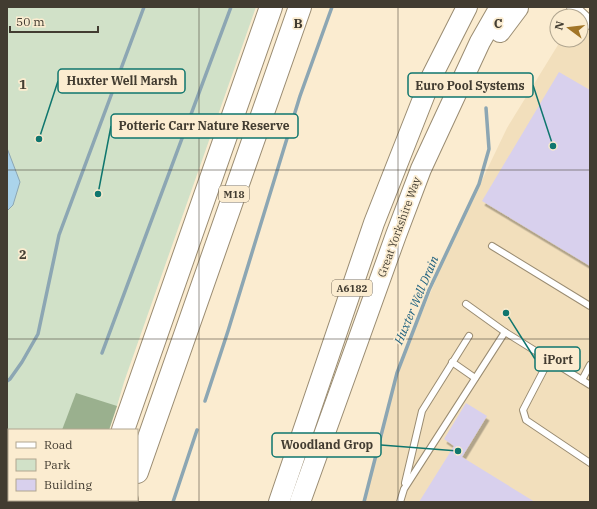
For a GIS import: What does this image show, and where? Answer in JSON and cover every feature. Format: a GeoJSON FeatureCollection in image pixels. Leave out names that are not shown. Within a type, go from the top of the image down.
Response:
{"type":"FeatureCollection","features":[{"type":"Feature","properties":{"kind":"highway","name":"M18"},"geometry":{"type":"LineString","coordinates":[[124,428],[271,7]]}},
{"type":"Feature","properties":{"kind":"highway","name":"M18"},"geometry":{"type":"LineString","coordinates":[[138,469],[300,7]]}},
{"type":"Feature","properties":{"kind":"highway","name":"Great Yorkshire Way"},"geometry":{"type":"LineString","coordinates":[[279,502],[374,223],[432,76],[467,7]]}},
{"type":"Feature","properties":{"kind":"highway","name":"Great Yorkshire Way"},"geometry":{"type":"LineString","coordinates":[[300,502],[390,250],[421,169],[480,42],[496,14],[513,7]]}},
{"type":"Feature","properties":{"kind":"street"},"geometry":{"type":"LineString","coordinates":[[573,7],[590,23]]}},
{"type":"Feature","properties":{"kind":"lane"},"geometry":{"type":"LineString","coordinates":[[492,246],[590,306]]}},
{"type":"Feature","properties":{"kind":"lane"},"geometry":{"type":"LineString","coordinates":[[466,304],[505,332],[590,385]]}},
{"type":"Feature","properties":{"kind":"lane"},"geometry":{"type":"LineString","coordinates":[[404,489],[505,332]]}},
{"type":"Feature","properties":{"kind":"lane"},"geometry":{"type":"LineString","coordinates":[[400,502],[422,411],[469,336]]}},
{"type":"Feature","properties":{"kind":"lane"},"geometry":{"type":"LineString","coordinates":[[549,360],[523,410],[523,414],[526,420],[590,463]]}},
{"type":"Feature","properties":{"kind":"lane"},"geometry":{"type":"LineString","coordinates":[[452,362],[475,378]]}},
{"type":"Feature","properties":{"kind":"lane"},"geometry":{"type":"LineString","coordinates":[[582,380],[590,365]]}},
{"type":"Feature","properties":{"kind":"shaded area"},"geometry":{"type":"Polygon","coordinates":[[[590,13],[590,502],[364,502],[397,373],[447,253],[507,128],[556,48],[589,48],[590,13]]]}},
{"type":"Feature","properties":{"kind":"green space"},"geometry":{"type":"Polygon","coordinates":[[[7,7],[256,7],[124,382],[109,429],[8,429],[8,501],[83,502],[7,502],[7,7]]]}},
{"type":"Feature","properties":{"kind":"green space"},"geometry":{"type":"Polygon","coordinates":[[[76,393],[117,406],[109,429],[62,429],[76,393]]]}},
{"type":"Feature","properties":{"kind":"green space"},"geometry":{"type":"Polygon","coordinates":[[[36,501],[83,501],[83,502],[36,501]]]}},
{"type":"Feature","properties":{"kind":"water"},"geometry":{"type":"Polygon","coordinates":[[[7,148],[20,182],[13,205],[7,211],[7,148]]]}},
{"type":"Feature","properties":{"kind":"building"},"geometry":{"type":"Polygon","coordinates":[[[559,72],[590,90],[590,266],[482,201],[559,72]]]}},
{"type":"Feature","properties":{"kind":"building"},"geometry":{"type":"Polygon","coordinates":[[[466,403],[487,416],[462,457],[535,502],[419,502],[454,446],[444,439],[466,403]]]}},
{"type":"Feature","properties":{"kind":"waterway"},"geometry":{"type":"LineString","coordinates":[[7,381],[22,362],[38,334],[59,235],[144,7]]}},
{"type":"Feature","properties":{"kind":"waterway","name":"Huxter Well Drain"},"geometry":{"type":"LineString","coordinates":[[102,353],[231,7]]}},
{"type":"Feature","properties":{"kind":"waterway"},"geometry":{"type":"LineString","coordinates":[[205,401],[300,96],[332,7]]}},
{"type":"Feature","properties":{"kind":"waterway","name":"Huxter Well Drain"},"geometry":{"type":"LineString","coordinates":[[364,502],[397,373],[429,290],[479,184],[489,149],[486,108]]}},
{"type":"Feature","properties":{"kind":"waterway"},"geometry":{"type":"LineString","coordinates":[[173,502],[197,430]]}},
{"type":"Feature","properties":{"kind":"place","name":"Huxter Well Marsh"},"geometry":{"type":"Point","coordinates":[39,139]}},
{"type":"Feature","properties":{"kind":"place","name":"Euro Pool Systems"},"geometry":{"type":"Point","coordinates":[553,146]}},
{"type":"Feature","properties":{"kind":"place","name":"Potteric Carr Nature Reserve"},"geometry":{"type":"Point","coordinates":[98,194]}},
{"type":"Feature","properties":{"kind":"place","name":"iPort"},"geometry":{"type":"Point","coordinates":[506,313]}},
{"type":"Feature","properties":{"kind":"place","name":"Woodland Grop"},"geometry":{"type":"Point","coordinates":[458,451]}}]}
